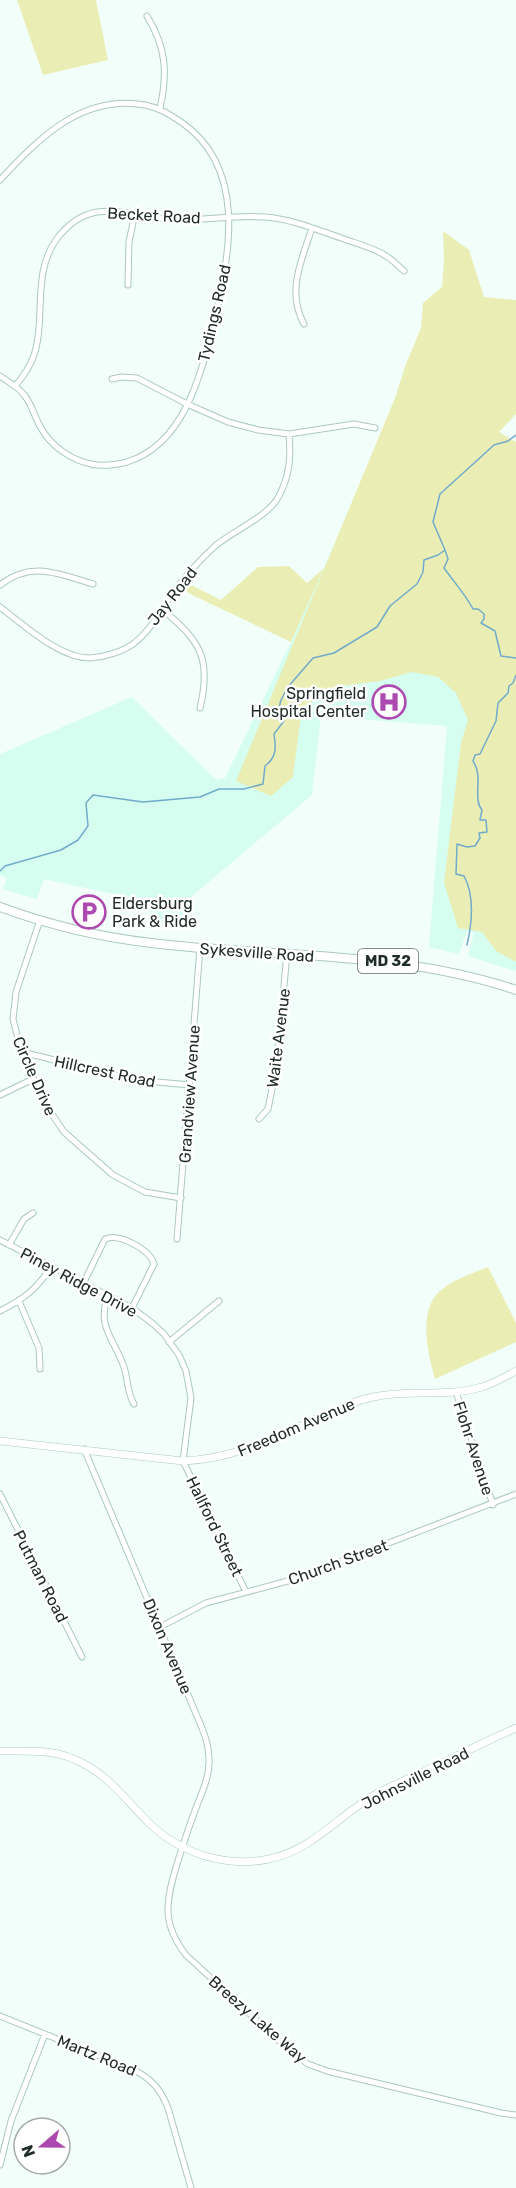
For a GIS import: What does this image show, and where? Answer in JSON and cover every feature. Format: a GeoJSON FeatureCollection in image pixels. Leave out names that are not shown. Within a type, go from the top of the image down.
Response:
{"type":"FeatureCollection","features":[{"type":"Feature","properties":{"kind":"main road","name":"Sykesville Road"},"geometry":{"type":"LineString","coordinates":[[0,907],[39,920],[117,938],[200,948],[381,960],[466,975],[516,990]]}},
{"type":"Feature","properties":{"kind":"street"},"geometry":{"type":"LineString","coordinates":[[147,16],[158,37],[166,76],[160,108]]}},
{"type":"Feature","properties":{"kind":"street","name":"Tydings Road"},"geometry":{"type":"LineString","coordinates":[[0,180],[24,155],[63,121],[81,112],[123,103],[160,108],[194,131],[213,154],[224,180],[228,217],[227,266],[206,355],[187,404],[173,428],[143,455],[120,464],[92,465],[69,457],[50,441],[42,430],[25,396],[0,376]]}},
{"type":"Feature","properties":{"kind":"street","name":"Becket Road"},"geometry":{"type":"LineString","coordinates":[[15,386],[23,377],[34,355],[46,259],[55,241],[71,225],[91,214],[110,210],[179,220],[228,217],[283,219],[372,249],[388,256],[404,271]]}},
{"type":"Feature","properties":{"kind":"street"},"geometry":{"type":"LineString","coordinates":[[128,285],[129,242],[135,213]]}},
{"type":"Feature","properties":{"kind":"street"},"geometry":{"type":"LineString","coordinates":[[304,324],[299,315],[295,294],[299,269],[312,228]]}},
{"type":"Feature","properties":{"kind":"street"},"geometry":{"type":"LineString","coordinates":[[112,379],[137,378],[228,422],[258,430],[289,434],[354,424],[375,428]]}},
{"type":"Feature","properties":{"kind":"street","name":"Jay Road"},"geometry":{"type":"LineString","coordinates":[[0,607],[64,652],[89,658],[116,652],[132,645],[141,637],[179,585],[217,545],[262,513],[278,498],[289,471],[291,454],[289,434]]}},
{"type":"Feature","properties":{"kind":"street"},"geometry":{"type":"LineString","coordinates":[[0,585],[24,572],[40,570],[55,572],[93,584]]}},
{"type":"Feature","properties":{"kind":"street"},"geometry":{"type":"LineString","coordinates":[[162,609],[184,627],[198,647],[205,677],[200,708]]}},
{"type":"Feature","properties":{"kind":"street","name":"Circle Drive"},"geometry":{"type":"LineString","coordinates":[[39,920],[15,997],[13,1024],[43,1101],[64,1132],[113,1175],[144,1192],[181,1198]]}},
{"type":"Feature","properties":{"kind":"street","name":"Grandview Avenue"},"geometry":{"type":"LineString","coordinates":[[177,1239],[200,948]]}},
{"type":"Feature","properties":{"kind":"street","name":"Waite Avenue"},"geometry":{"type":"LineString","coordinates":[[260,1119],[268,1109],[276,1070],[287,954]]}},
{"type":"Feature","properties":{"kind":"street","name":"Hillcrest Road"},"geometry":{"type":"LineString","coordinates":[[22,1052],[135,1080],[189,1085]]}},
{"type":"Feature","properties":{"kind":"street"},"geometry":{"type":"LineString","coordinates":[[0,1095],[33,1079]]}},
{"type":"Feature","properties":{"kind":"street"},"geometry":{"type":"LineString","coordinates":[[9,1245],[24,1219],[33,1213]]}},
{"type":"Feature","properties":{"kind":"street"},"geometry":{"type":"LineString","coordinates":[[84,1282],[105,1239],[117,1238],[133,1245],[151,1257],[154,1264],[132,1308]]}},
{"type":"Feature","properties":{"kind":"street","name":"Piney Ridge Drive"},"geometry":{"type":"LineString","coordinates":[[0,1240],[132,1308],[152,1323],[169,1342],[179,1355],[186,1371],[191,1398],[183,1461]]}},
{"type":"Feature","properties":{"kind":"street"},"geometry":{"type":"LineString","coordinates":[[0,1311],[19,1301],[36,1287],[51,1266]]}},
{"type":"Feature","properties":{"kind":"street"},"geometry":{"type":"LineString","coordinates":[[108,1296],[105,1310],[106,1330],[124,1368],[130,1397],[134,1404]]}},
{"type":"Feature","properties":{"kind":"street"},"geometry":{"type":"LineString","coordinates":[[19,1301],[39,1348],[40,1369]]}},
{"type":"Feature","properties":{"kind":"street"},"geometry":{"type":"LineString","coordinates":[[169,1342],[219,1301]]}},
{"type":"Feature","properties":{"kind":"street","name":"Freedom Avenue"},"geometry":{"type":"LineString","coordinates":[[0,1441],[183,1461],[218,1458],[240,1452],[339,1408],[371,1397],[398,1393],[456,1392],[491,1384],[516,1371]]}},
{"type":"Feature","properties":{"kind":"street","name":"Flohr Avenue"},"geometry":{"type":"LineString","coordinates":[[456,1392],[493,1504]]}},
{"type":"Feature","properties":{"kind":"street","name":"Dixon Avenue"},"geometry":{"type":"LineString","coordinates":[[84,1449],[202,1728],[210,1761],[206,1784],[182,1847]]}},
{"type":"Feature","properties":{"kind":"street","name":"Hallford Street"},"geometry":{"type":"LineString","coordinates":[[183,1461],[246,1592]]}},
{"type":"Feature","properties":{"kind":"street","name":"Putman Road"},"geometry":{"type":"LineString","coordinates":[[0,1494],[82,1657]]}},
{"type":"Feature","properties":{"kind":"street","name":"Church Street"},"geometry":{"type":"LineString","coordinates":[[160,1627],[206,1603],[295,1579],[516,1494]]}},
{"type":"Feature","properties":{"kind":"street","name":"Johnsville Road"},"geometry":{"type":"LineString","coordinates":[[0,1751],[48,1752],[90,1767],[107,1778],[161,1834],[201,1855],[235,1861],[268,1859],[286,1854],[310,1842],[376,1794],[516,1728]]}},
{"type":"Feature","properties":{"kind":"street","name":"Breezy Lake Way"},"geometry":{"type":"LineString","coordinates":[[182,1847],[167,1901],[173,1936],[186,1955],[291,2052],[308,2064],[327,2071],[516,2115]]}},
{"type":"Feature","properties":{"kind":"street","name":"Martz Road"},"geometry":{"type":"LineString","coordinates":[[0,2016],[134,2070],[153,2081],[164,2097],[168,2108],[191,2188]]}},
{"type":"Feature","properties":{"kind":"street"},"geometry":{"type":"LineString","coordinates":[[0,2165],[10,2126],[45,2034]]}},
{"type":"Feature","properties":{"kind":"shaded area","name":"Springfield Hospital Center"},"geometry":{"type":"Polygon","coordinates":[[[384,432],[516,532],[516,971],[468,956],[474,933],[467,931],[459,954],[429,947],[447,726],[321,716],[312,795],[192,896],[191,927],[148,925],[151,902],[44,879],[37,899],[3,889],[7,878],[0,875],[0,754],[132,697],[216,780],[225,778],[291,642],[384,432]]]}},
{"type":"Feature","properties":{"kind":"green space"},"geometry":{"type":"Polygon","coordinates":[[[17,0],[96,0],[108,60],[43,75],[17,0]]]}},
{"type":"Feature","properties":{"kind":"green space"},"geometry":{"type":"Polygon","coordinates":[[[443,231],[469,250],[484,297],[516,300],[516,414],[499,432],[516,442],[516,962],[496,951],[482,932],[458,928],[444,883],[461,743],[468,720],[456,693],[438,677],[412,672],[380,681],[341,686],[302,707],[293,777],[271,796],[236,781],[395,398],[421,328],[423,303],[442,287],[443,231]]]}},
{"type":"Feature","properties":{"kind":"green space"},"geometry":{"type":"Polygon","coordinates":[[[289,566],[307,583],[324,568],[291,642],[183,589],[187,583],[221,600],[258,567],[289,566]]]}},
{"type":"Feature","properties":{"kind":"green space"},"geometry":{"type":"Polygon","coordinates":[[[488,1267],[516,1323],[516,1342],[435,1379],[427,1345],[429,1309],[441,1290],[488,1267]]]}},
{"type":"Feature","properties":{"kind":"waterway"},"geometry":{"type":"LineString","coordinates":[[0,871],[5,866],[61,850],[78,840],[88,826],[86,803],[93,795],[143,802],[200,797],[219,789],[244,789],[263,784],[265,766],[275,752],[274,734],[284,721],[278,712],[288,687],[313,658],[334,653],[377,627],[390,606],[417,584],[423,572],[424,560],[445,550],[433,522],[440,494],[494,445],[508,441],[516,435]]}},
{"type":"Feature","properties":{"kind":"waterway"},"geometry":{"type":"LineString","coordinates":[[445,550],[448,559],[444,568],[473,609],[478,609],[484,614],[481,623],[495,631],[501,656],[516,658]]}},
{"type":"Feature","properties":{"kind":"waterway"},"geometry":{"type":"LineString","coordinates":[[467,945],[471,901],[464,876],[456,874],[457,844],[467,847],[475,846],[480,838],[479,833],[487,832],[486,820],[480,820],[482,810],[478,800],[478,774],[473,761],[475,755],[480,754],[496,721],[498,703],[508,693],[509,686],[516,675]]}},
{"type":"Feature","properties":{"kind":"place","name":"Springfield Hospital Center"},"geometry":{"type":"Point","coordinates":[389,702]}},
{"type":"Feature","properties":{"kind":"place","name":"Eldersburg Park & Ride"},"geometry":{"type":"Point","coordinates":[89,912]}}]}
